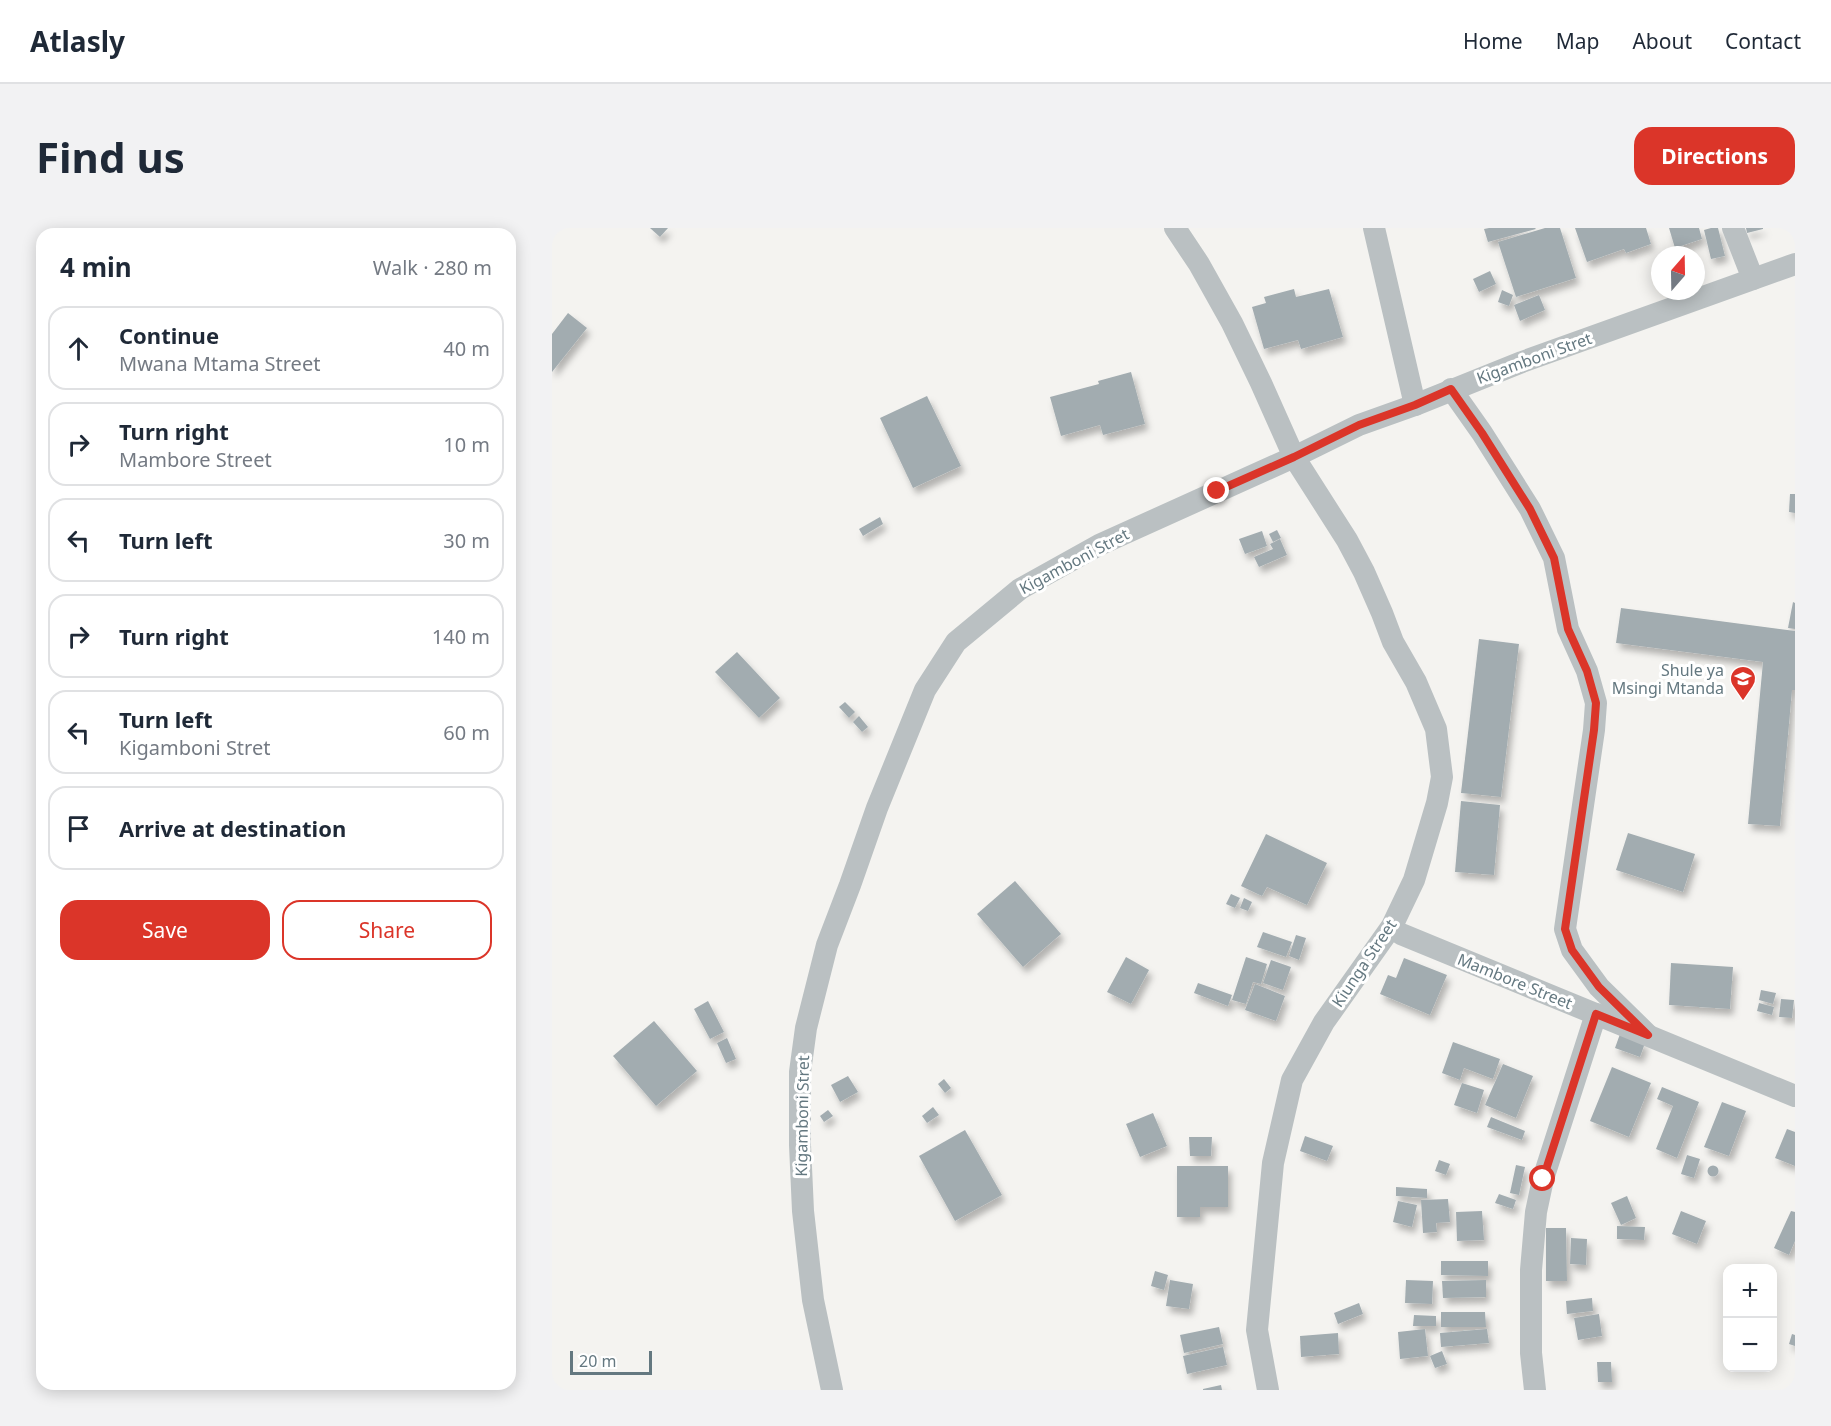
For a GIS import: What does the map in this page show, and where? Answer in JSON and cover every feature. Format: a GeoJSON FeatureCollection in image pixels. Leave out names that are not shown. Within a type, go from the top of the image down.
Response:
{"type":"FeatureCollection","features":[{"type":"Feature","properties":{"kind":"street","name":"Kiunga Street"},"geometry":{"type":"LineString","coordinates":[[1175,228],[1232,322],[1294,457],[1347,540],[1379,605],[1393,642],[1416,682],[1436,729],[1442,777],[1437,803],[1414,880],[1392,926],[1324,1022],[1292,1080],[1273,1162],[1257,1330],[1268,1390]]}},
{"type":"Feature","properties":{"kind":"street"},"geometry":{"type":"LineString","coordinates":[[1374,228],[1415,405]]}},
{"type":"Feature","properties":{"kind":"street"},"geometry":{"type":"LineString","coordinates":[[1733,228],[1753,279]]}},
{"type":"Feature","properties":{"kind":"street","name":"Kigamboni Stret"},"geometry":{"type":"LineString","coordinates":[[832,1390],[813,1300],[803,1211],[800,1072],[806,1028],[827,945],[877,808],[925,690],[956,642],[1020,589],[1098,545],[1294,457],[1359,425],[1522,362],[1795,264]]}},
{"type":"Feature","properties":{"kind":"street"},"geometry":{"type":"LineString","coordinates":[[1451,389],[1530,509],[1554,558],[1568,629],[1587,671],[1596,703],[1565,929],[1572,950],[1599,987],[1648,1035]]}},
{"type":"Feature","properties":{"kind":"street","name":"Mambore Street"},"geometry":{"type":"LineString","coordinates":[[1401,934],[1795,1096]]}},
{"type":"Feature","properties":{"kind":"street"},"geometry":{"type":"LineString","coordinates":[[1535,1390],[1531,1353],[1531,1270],[1536,1212],[1543,1179],[1596,1014]]}},
{"type":"Feature","properties":{"kind":"building"},"geometry":{"type":"Polygon","coordinates":[[[650,228],[668,228],[660,237],[650,228]]]}},
{"type":"Feature","properties":{"kind":"building"},"geometry":{"type":"Polygon","coordinates":[[[1545,228],[1560,228],[1576,278],[1516,297],[1498,242],[1545,228]]]}},
{"type":"Feature","properties":{"kind":"building"},"geometry":{"type":"Polygon","coordinates":[[[1575,228],[1646,228],[1651,244],[1626,253],[1624,249],[1587,262],[1575,228]]]}},
{"type":"Feature","properties":{"kind":"building"},"geometry":{"type":"Polygon","coordinates":[[[1669,228],[1699,228],[1702,239],[1674,246],[1669,228]]]}},
{"type":"Feature","properties":{"kind":"building"},"geometry":{"type":"Polygon","coordinates":[[[1718,228],[1725,256],[1711,259],[1704,230],[1718,228]]]}},
{"type":"Feature","properties":{"kind":"building"},"geometry":{"type":"Polygon","coordinates":[[[1746,228],[1763,228],[1763,229],[1747,233],[1746,228]]]}},
{"type":"Feature","properties":{"kind":"building"},"geometry":{"type":"Polygon","coordinates":[[[1484,229],[1536,229],[1488,242],[1484,229]]]}},
{"type":"Feature","properties":{"kind":"building"},"geometry":{"type":"Polygon","coordinates":[[[1490,271],[1496,284],[1479,292],[1473,279],[1490,271]]]}},
{"type":"Feature","properties":{"kind":"building"},"geometry":{"type":"Polygon","coordinates":[[[1294,289],[1296,297],[1329,289],[1343,337],[1301,349],[1298,340],[1264,349],[1252,307],[1266,303],[1264,297],[1294,289]]]}},
{"type":"Feature","properties":{"kind":"building"},"geometry":{"type":"Polygon","coordinates":[[[1502,290],[1513,295],[1509,306],[1498,302],[1502,290]]]}},
{"type":"Feature","properties":{"kind":"building"},"geometry":{"type":"Polygon","coordinates":[[[1539,295],[1545,310],[1520,321],[1514,305],[1539,295]]]}},
{"type":"Feature","properties":{"kind":"building"},"geometry":{"type":"Polygon","coordinates":[[[568,313],[587,328],[552,372],[552,334],[568,313]]]}},
{"type":"Feature","properties":{"kind":"building"},"geometry":{"type":"Polygon","coordinates":[[[1131,372],[1145,424],[1103,435],[1100,425],[1061,436],[1050,397],[1099,384],[1098,381],[1131,372]]]}},
{"type":"Feature","properties":{"kind":"building"},"geometry":{"type":"Polygon","coordinates":[[[927,396],[961,466],[913,488],[880,418],[927,396]]]}},
{"type":"Feature","properties":{"kind":"building"},"geometry":{"type":"Polygon","coordinates":[[[1790,494],[1795,494],[1795,513],[1789,512],[1790,494]]]}},
{"type":"Feature","properties":{"kind":"building"},"geometry":{"type":"Polygon","coordinates":[[[880,517],[883,524],[863,536],[859,529],[880,517]]]}},
{"type":"Feature","properties":{"kind":"building"},"geometry":{"type":"Polygon","coordinates":[[[1277,530],[1281,538],[1273,542],[1269,534],[1277,530]]]}},
{"type":"Feature","properties":{"kind":"building"},"geometry":{"type":"Polygon","coordinates":[[[1262,531],[1267,546],[1245,554],[1239,539],[1262,531]]]}},
{"type":"Feature","properties":{"kind":"building"},"geometry":{"type":"Polygon","coordinates":[[[1280,539],[1287,555],[1259,567],[1254,557],[1273,549],[1270,544],[1280,539]]]}},
{"type":"Feature","properties":{"kind":"building"},"geometry":{"type":"Polygon","coordinates":[[[1793,602],[1795,603],[1795,629],[1788,628],[1793,602]]]}},
{"type":"Feature","properties":{"kind":"building"},"geometry":{"type":"Polygon","coordinates":[[[1621,608],[1795,631],[1795,690],[1792,690],[1780,826],[1748,824],[1763,662],[1616,643],[1621,608]]]}},
{"type":"Feature","properties":{"kind":"building"},"geometry":{"type":"Polygon","coordinates":[[[1479,639],[1519,644],[1501,797],[1461,793],[1479,639]]]}},
{"type":"Feature","properties":{"kind":"building"},"geometry":{"type":"Polygon","coordinates":[[[737,652],[780,698],[759,718],[715,672],[737,652]]]}},
{"type":"Feature","properties":{"kind":"building"},"geometry":{"type":"Polygon","coordinates":[[[845,702],[855,712],[849,718],[839,707],[845,702]]]}},
{"type":"Feature","properties":{"kind":"building"},"geometry":{"type":"Polygon","coordinates":[[[859,716],[868,727],[862,732],[853,722],[859,716]]]}},
{"type":"Feature","properties":{"kind":"building"},"geometry":{"type":"Polygon","coordinates":[[[1461,801],[1500,805],[1494,875],[1455,872],[1461,801]]]}},
{"type":"Feature","properties":{"kind":"building"},"geometry":{"type":"Polygon","coordinates":[[[1628,833],[1695,854],[1683,892],[1616,870],[1628,833]]]}},
{"type":"Feature","properties":{"kind":"building"},"geometry":{"type":"Polygon","coordinates":[[[1266,834],[1327,863],[1307,905],[1267,887],[1262,896],[1241,886],[1266,834]]]}},
{"type":"Feature","properties":{"kind":"building"},"geometry":{"type":"Polygon","coordinates":[[[1015,881],[1061,934],[1023,967],[977,914],[1015,881]]]}},
{"type":"Feature","properties":{"kind":"building"},"geometry":{"type":"Polygon","coordinates":[[[1231,894],[1240,898],[1235,908],[1226,904],[1231,894]]]}},
{"type":"Feature","properties":{"kind":"building"},"geometry":{"type":"Polygon","coordinates":[[[1244,898],[1252,902],[1248,911],[1240,908],[1244,898]]]}},
{"type":"Feature","properties":{"kind":"building"},"geometry":{"type":"Polygon","coordinates":[[[1263,932],[1292,942],[1286,957],[1257,947],[1263,932]]]}},
{"type":"Feature","properties":{"kind":"building"},"geometry":{"type":"Polygon","coordinates":[[[1296,935],[1306,938],[1299,960],[1289,956],[1296,935]]]}},
{"type":"Feature","properties":{"kind":"building"},"geometry":{"type":"Polygon","coordinates":[[[1126,957],[1149,970],[1131,1004],[1107,992],[1126,957]]]}},
{"type":"Feature","properties":{"kind":"building"},"geometry":{"type":"Polygon","coordinates":[[[1246,957],[1267,964],[1261,984],[1253,982],[1246,1004],[1232,1000],[1246,957]]]}},
{"type":"Feature","properties":{"kind":"building"},"geometry":{"type":"Polygon","coordinates":[[[1404,958],[1447,975],[1430,1015],[1380,994],[1388,975],[1396,978],[1404,958]]]}},
{"type":"Feature","properties":{"kind":"building"},"geometry":{"type":"Polygon","coordinates":[[[1271,960],[1291,967],[1283,990],[1263,983],[1271,960]]]}},
{"type":"Feature","properties":{"kind":"building"},"geometry":{"type":"Polygon","coordinates":[[[1671,963],[1733,967],[1730,1009],[1669,1005],[1671,963]]]}},
{"type":"Feature","properties":{"kind":"building"},"geometry":{"type":"Polygon","coordinates":[[[1198,983],[1232,995],[1228,1006],[1194,993],[1198,983]]]}},
{"type":"Feature","properties":{"kind":"building"},"geometry":{"type":"Polygon","coordinates":[[[1255,984],[1285,996],[1276,1021],[1245,1010],[1255,984]]]}},
{"type":"Feature","properties":{"kind":"building"},"geometry":{"type":"Polygon","coordinates":[[[1761,990],[1776,993],[1773,1004],[1759,1000],[1761,990]]]}},
{"type":"Feature","properties":{"kind":"building"},"geometry":{"type":"Polygon","coordinates":[[[1781,999],[1794,1000],[1792,1018],[1779,1017],[1781,999]]]}},
{"type":"Feature","properties":{"kind":"building"},"geometry":{"type":"Polygon","coordinates":[[[708,1001],[724,1032],[710,1039],[694,1009],[708,1001]]]}},
{"type":"Feature","properties":{"kind":"building"},"geometry":{"type":"Polygon","coordinates":[[[1759,1003],[1774,1007],[1772,1015],[1757,1011],[1759,1003]]]}},
{"type":"Feature","properties":{"kind":"building"},"geometry":{"type":"Polygon","coordinates":[[[654,1021],[697,1071],[656,1106],[613,1056],[654,1021]]]}},
{"type":"Feature","properties":{"kind":"building"},"geometry":{"type":"Polygon","coordinates":[[[1620,1034],[1645,1043],[1640,1057],[1615,1048],[1620,1034]]]}},
{"type":"Feature","properties":{"kind":"building"},"geometry":{"type":"Polygon","coordinates":[[[727,1038],[736,1059],[726,1063],[717,1043],[727,1038]]]}},
{"type":"Feature","properties":{"kind":"building"},"geometry":{"type":"Polygon","coordinates":[[[1453,1042],[1500,1059],[1493,1079],[1464,1068],[1460,1080],[1442,1073],[1453,1042]]]}},
{"type":"Feature","properties":{"kind":"building"},"geometry":{"type":"Polygon","coordinates":[[[1503,1064],[1533,1076],[1516,1118],[1485,1105],[1503,1064]]]}},
{"type":"Feature","properties":{"kind":"building"},"geometry":{"type":"Polygon","coordinates":[[[1612,1067],[1651,1083],[1629,1137],[1590,1121],[1612,1067]]]}},
{"type":"Feature","properties":{"kind":"building"},"geometry":{"type":"Polygon","coordinates":[[[848,1076],[858,1092],[840,1102],[831,1085],[848,1076]]]}},
{"type":"Feature","properties":{"kind":"building"},"geometry":{"type":"Polygon","coordinates":[[[944,1079],[951,1088],[945,1093],[938,1084],[944,1079]]]}},
{"type":"Feature","properties":{"kind":"building"},"geometry":{"type":"Polygon","coordinates":[[[1462,1083],[1484,1090],[1477,1113],[1454,1105],[1462,1083]]]}},
{"type":"Feature","properties":{"kind":"building"},"geometry":{"type":"Polygon","coordinates":[[[1662,1087],[1699,1102],[1677,1158],[1656,1149],[1673,1106],[1657,1099],[1662,1087]]]}},
{"type":"Feature","properties":{"kind":"building"},"geometry":{"type":"Polygon","coordinates":[[[1722,1102],[1746,1111],[1729,1156],[1704,1147],[1722,1102]]]}},
{"type":"Feature","properties":{"kind":"building"},"geometry":{"type":"Polygon","coordinates":[[[933,1107],[939,1115],[927,1123],[922,1116],[933,1107]]]}},
{"type":"Feature","properties":{"kind":"building"},"geometry":{"type":"Polygon","coordinates":[[[828,1110],[833,1116],[824,1122],[820,1116],[828,1110]]]}},
{"type":"Feature","properties":{"kind":"building"},"geometry":{"type":"Polygon","coordinates":[[[1153,1113],[1167,1146],[1140,1157],[1126,1124],[1153,1113]]]}},
{"type":"Feature","properties":{"kind":"building"},"geometry":{"type":"Polygon","coordinates":[[[1491,1117],[1525,1131],[1522,1140],[1487,1127],[1491,1117]]]}},
{"type":"Feature","properties":{"kind":"building"},"geometry":{"type":"Polygon","coordinates":[[[1787,1129],[1795,1132],[1795,1166],[1775,1158],[1787,1129]]]}},
{"type":"Feature","properties":{"kind":"building"},"geometry":{"type":"Polygon","coordinates":[[[965,1130],[1002,1195],[955,1221],[919,1156],[965,1130]]]}},
{"type":"Feature","properties":{"kind":"building"},"geometry":{"type":"Polygon","coordinates":[[[1305,1136],[1333,1146],[1327,1161],[1300,1151],[1305,1136]]]}},
{"type":"Feature","properties":{"kind":"building"},"geometry":{"type":"Polygon","coordinates":[[[1189,1137],[1212,1137],[1211,1156],[1190,1156],[1189,1137]]]}},
{"type":"Feature","properties":{"kind":"building"},"geometry":{"type":"Polygon","coordinates":[[[1687,1155],[1700,1159],[1694,1178],[1681,1174],[1687,1155]]]}},
{"type":"Feature","properties":{"kind":"building"},"geometry":{"type":"Polygon","coordinates":[[[1439,1160],[1450,1164],[1446,1175],[1435,1171],[1439,1160]]]}},
{"type":"Feature","properties":{"kind":"building"},"geometry":{"type":"Polygon","coordinates":[[[1516,1165],[1525,1167],[1519,1195],[1510,1193],[1516,1165]]]}},
{"type":"Feature","properties":{"kind":"building"},"geometry":{"type":"Polygon","coordinates":[[[1713,1165],[1719,1171],[1713,1177],[1707,1171],[1713,1165]]]}},
{"type":"Feature","properties":{"kind":"building"},"geometry":{"type":"Polygon","coordinates":[[[1177,1166],[1228,1166],[1228,1207],[1200,1207],[1200,1217],[1177,1217],[1177,1166]]]}},
{"type":"Feature","properties":{"kind":"building"},"geometry":{"type":"Polygon","coordinates":[[[1396,1187],[1427,1189],[1427,1198],[1396,1196],[1396,1187]]]}},
{"type":"Feature","properties":{"kind":"building"},"geometry":{"type":"Polygon","coordinates":[[[1499,1194],[1516,1200],[1513,1209],[1495,1203],[1499,1194]]]}},
{"type":"Feature","properties":{"kind":"building"},"geometry":{"type":"Polygon","coordinates":[[[1627,1196],[1636,1218],[1621,1225],[1611,1203],[1627,1196]]]}},
{"type":"Feature","properties":{"kind":"building"},"geometry":{"type":"Polygon","coordinates":[[[1448,1199],[1450,1222],[1436,1223],[1437,1232],[1423,1233],[1421,1200],[1448,1199]]]}},
{"type":"Feature","properties":{"kind":"building"},"geometry":{"type":"Polygon","coordinates":[[[1398,1201],[1417,1205],[1412,1227],[1393,1222],[1398,1201]]]}},
{"type":"Feature","properties":{"kind":"building"},"geometry":{"type":"Polygon","coordinates":[[[1482,1211],[1484,1240],[1457,1241],[1456,1212],[1482,1211]]]}},
{"type":"Feature","properties":{"kind":"building"},"geometry":{"type":"Polygon","coordinates":[[[1681,1211],[1706,1221],[1697,1244],[1672,1234],[1681,1211]]]}},
{"type":"Feature","properties":{"kind":"building"},"geometry":{"type":"Polygon","coordinates":[[[1791,1211],[1795,1212],[1795,1241],[1789,1255],[1774,1248],[1791,1211]]]}},
{"type":"Feature","properties":{"kind":"building"},"geometry":{"type":"Polygon","coordinates":[[[1617,1226],[1645,1227],[1644,1240],[1617,1239],[1617,1226]]]}},
{"type":"Feature","properties":{"kind":"building"},"geometry":{"type":"Polygon","coordinates":[[[1546,1228],[1566,1228],[1567,1281],[1546,1281],[1546,1228]]]}},
{"type":"Feature","properties":{"kind":"building"},"geometry":{"type":"Polygon","coordinates":[[[1571,1238],[1587,1239],[1586,1265],[1570,1264],[1571,1238]]]}},
{"type":"Feature","properties":{"kind":"building"},"geometry":{"type":"Polygon","coordinates":[[[1441,1261],[1488,1261],[1488,1276],[1441,1275],[1441,1261]]]}},
{"type":"Feature","properties":{"kind":"building"},"geometry":{"type":"Polygon","coordinates":[[[1155,1271],[1168,1275],[1164,1290],[1151,1286],[1155,1271]]]}},
{"type":"Feature","properties":{"kind":"building"},"geometry":{"type":"Polygon","coordinates":[[[1170,1280],[1193,1284],[1189,1309],[1166,1306],[1170,1280]]]}},
{"type":"Feature","properties":{"kind":"building"},"geometry":{"type":"Polygon","coordinates":[[[1406,1280],[1433,1281],[1432,1304],[1405,1303],[1406,1280]]]}},
{"type":"Feature","properties":{"kind":"building"},"geometry":{"type":"Polygon","coordinates":[[[1486,1280],[1486,1297],[1443,1298],[1442,1281],[1486,1280]]]}},
{"type":"Feature","properties":{"kind":"building"},"geometry":{"type":"Polygon","coordinates":[[[1592,1298],[1593,1311],[1567,1314],[1566,1301],[1592,1298]]]}},
{"type":"Feature","properties":{"kind":"building"},"geometry":{"type":"Polygon","coordinates":[[[1359,1303],[1363,1314],[1338,1324],[1334,1313],[1359,1303]]]}},
{"type":"Feature","properties":{"kind":"building"},"geometry":{"type":"Polygon","coordinates":[[[1441,1312],[1485,1312],[1486,1327],[1441,1327],[1441,1312]]]}},
{"type":"Feature","properties":{"kind":"building"},"geometry":{"type":"Polygon","coordinates":[[[1599,1314],[1602,1336],[1578,1340],[1574,1318],[1599,1314]]]}},
{"type":"Feature","properties":{"kind":"building"},"geometry":{"type":"Polygon","coordinates":[[[1414,1315],[1436,1316],[1436,1326],[1413,1326],[1414,1315]]]}},
{"type":"Feature","properties":{"kind":"building"},"geometry":{"type":"Polygon","coordinates":[[[1219,1327],[1223,1344],[1184,1353],[1180,1335],[1219,1327]]]}},
{"type":"Feature","properties":{"kind":"building"},"geometry":{"type":"Polygon","coordinates":[[[1425,1329],[1428,1356],[1400,1359],[1398,1332],[1425,1329]]]}},
{"type":"Feature","properties":{"kind":"building"},"geometry":{"type":"Polygon","coordinates":[[[1487,1329],[1489,1343],[1441,1347],[1440,1333],[1487,1329]]]}},
{"type":"Feature","properties":{"kind":"building"},"geometry":{"type":"Polygon","coordinates":[[[1338,1333],[1339,1354],[1301,1357],[1300,1336],[1338,1333]]]}},
{"type":"Feature","properties":{"kind":"building"},"geometry":{"type":"Polygon","coordinates":[[[1792,1334],[1795,1335],[1795,1346],[1789,1344],[1792,1334]]]}},
{"type":"Feature","properties":{"kind":"building"},"geometry":{"type":"Polygon","coordinates":[[[1223,1347],[1227,1365],[1187,1374],[1183,1356],[1223,1347]]]}},
{"type":"Feature","properties":{"kind":"building"},"geometry":{"type":"Polygon","coordinates":[[[1442,1351],[1447,1364],[1435,1368],[1430,1356],[1442,1351]]]}},
{"type":"Feature","properties":{"kind":"building"},"geometry":{"type":"Polygon","coordinates":[[[1597,1362],[1611,1362],[1612,1382],[1598,1382],[1597,1362]]]}},
{"type":"Feature","properties":{"kind":"building"},"geometry":{"type":"Polygon","coordinates":[[[1221,1385],[1222,1390],[1203,1390],[1203,1389],[1221,1385]]]}},
{"type":"Feature","properties":{"kind":"place","name":"Shule ya Msingi Mtanda"},"geometry":{"type":"Point","coordinates":[1743,702]}},
{"type":"Feature","properties":{"kind":"route"},"geometry":{"type":"LineString","coordinates":[[1217,491],[1359,425],[1451,389],[1530,509],[1554,558],[1568,629],[1587,671],[1596,703],[1565,929],[1572,950],[1599,987],[1648,1035],[1596,1014],[1543,1179]]}}]}
